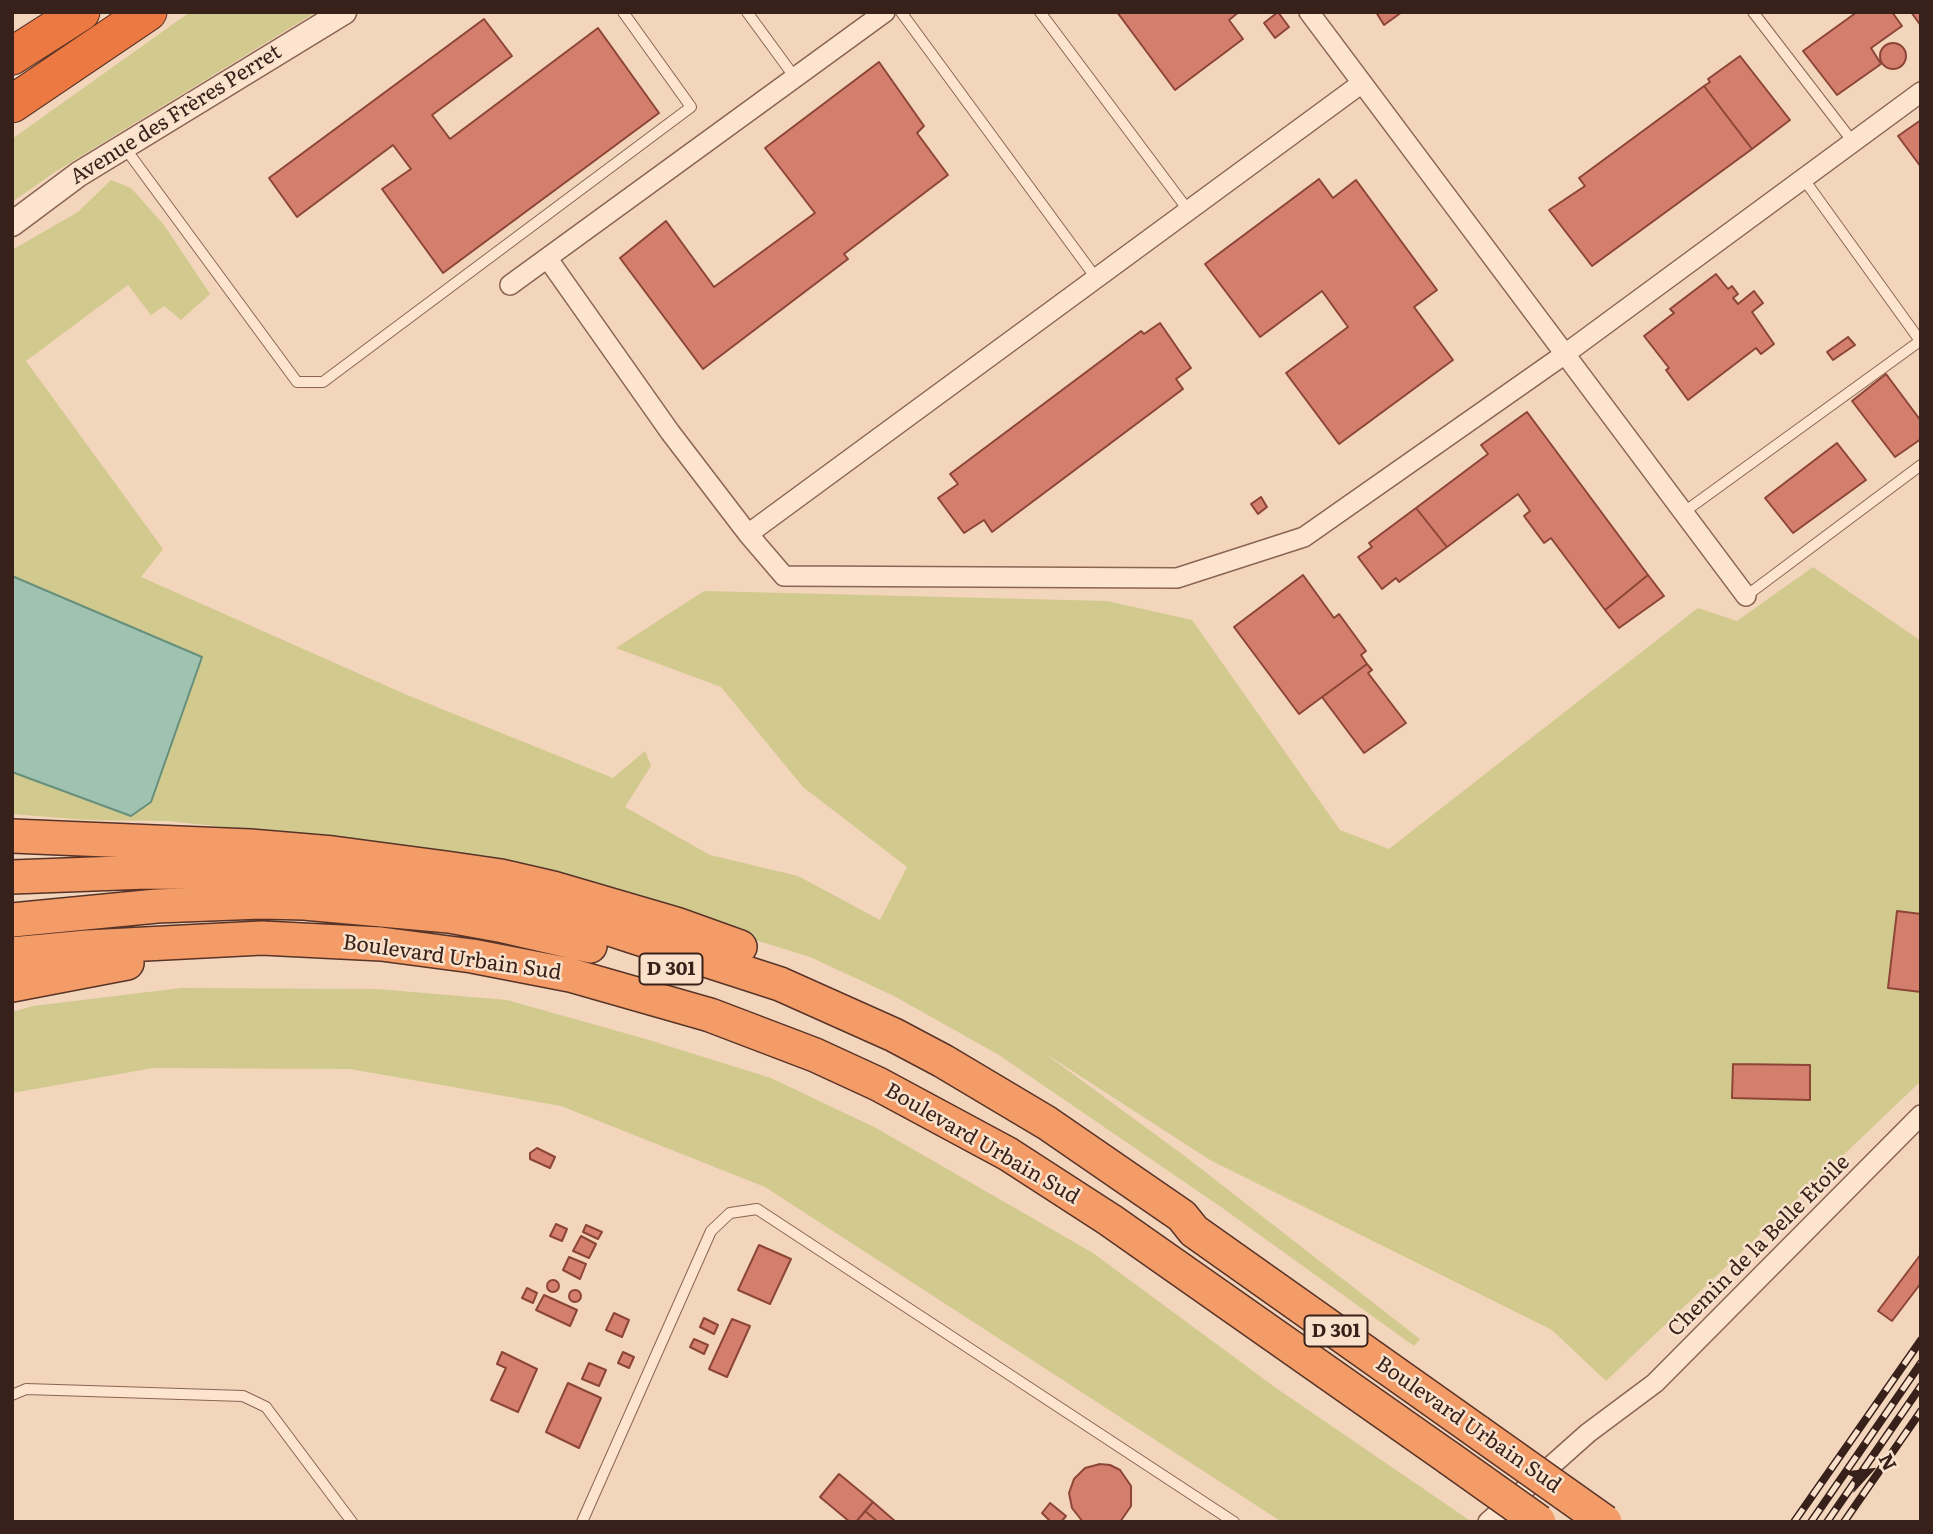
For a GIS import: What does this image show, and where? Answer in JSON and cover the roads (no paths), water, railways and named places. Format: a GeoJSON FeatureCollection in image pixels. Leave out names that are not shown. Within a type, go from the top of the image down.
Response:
{"type":"FeatureCollection","features":[{"type":"Feature","properties":{"kind":"highway"},"geometry":{"type":"LineString","coordinates":[[12,56],[81,12]]}},
{"type":"Feature","properties":{"kind":"highway"},"geometry":{"type":"LineString","coordinates":[[12,104],[148,12]]}},
{"type":"Feature","properties":{"kind":"highway"},"geometry":{"type":"LineString","coordinates":[[12,836],[224,844],[395,860],[500,876],[553,888],[676,924],[826,981],[953,1044],[1056,1109],[1182,1198],[1194,1231]]}},
{"type":"Feature","properties":{"kind":"highway"},"geometry":{"type":"LineString","coordinates":[[12,877],[147,872],[315,877],[462,894],[536,908],[607,928],[780,984],[894,1035],[984,1084],[1047,1123],[1182,1216],[1194,1231]]}},
{"type":"Feature","properties":{"kind":"highway","name":"D 301"},"geometry":{"type":"LineString","coordinates":[[12,920],[157,906],[304,902],[449,916],[571,941],[709,981],[772,1003],[887,1053],[1041,1137],[1175,1226],[1194,1231]]}},
{"type":"Feature","properties":{"kind":"highway"},"geometry":{"type":"LineString","coordinates":[[12,985],[262,938]]}},
{"type":"Feature","properties":{"kind":"highway","name":"Boulevard Urbain Sud"},"geometry":{"type":"LineString","coordinates":[[12,954],[87,947],[262,938],[381,944],[519,964],[594,981],[750,1029],[815,1055],[922,1106],[1047,1178],[1539,1522]]}},
{"type":"Feature","properties":{"kind":"highway","name":"Boulevard Urbain Sud"},"geometry":{"type":"LineString","coordinates":[[1194,1231],[1605,1522]]}},
{"type":"Feature","properties":{"kind":"street","name":"Avenue des Frères Perret"},"geometry":{"type":"LineString","coordinates":[[12,224],[79,174],[344,12]]}},
{"type":"Feature","properties":{"kind":"street"},"geometry":{"type":"LineString","coordinates":[[510,285],[885,12]]}},
{"type":"Feature","properties":{"kind":"street"},"geometry":{"type":"LineString","coordinates":[[1309,12],[1746,596]]}},
{"type":"Feature","properties":{"kind":"street"},"geometry":{"type":"LineString","coordinates":[[748,534],[1362,83]]}},
{"type":"Feature","properties":{"kind":"street"},"geometry":{"type":"LineString","coordinates":[[548,258],[670,432],[748,534],[784,576],[1177,578],[1304,537],[1565,354],[1921,92]]}},
{"type":"Feature","properties":{"kind":"street","name":"Chemin de la Belle Etoile"},"geometry":{"type":"LineString","coordinates":[[1488,1522],[1588,1433],[1655,1383],[1921,1115]]}},
{"type":"Feature","properties":{"kind":"lane"},"geometry":{"type":"LineString","coordinates":[[124,146],[297,382],[323,382],[691,107],[623,12]]}},
{"type":"Feature","properties":{"kind":"lane"},"geometry":{"type":"LineString","coordinates":[[747,12],[796,79]]}},
{"type":"Feature","properties":{"kind":"lane"},"geometry":{"type":"LineString","coordinates":[[901,12],[1096,278]]}},
{"type":"Feature","properties":{"kind":"lane"},"geometry":{"type":"LineString","coordinates":[[1040,12],[1188,210]]}},
{"type":"Feature","properties":{"kind":"lane"},"geometry":{"type":"LineString","coordinates":[[1753,12],[1853,142]]}},
{"type":"Feature","properties":{"kind":"lane"},"geometry":{"type":"LineString","coordinates":[[1684,512],[1921,341],[1803,178]]}},
{"type":"Feature","properties":{"kind":"lane"},"geometry":{"type":"LineString","coordinates":[[1746,596],[1921,465]]}},
{"type":"Feature","properties":{"kind":"lane"},"geometry":{"type":"LineString","coordinates":[[582,1522],[711,1231],[730,1213],[757,1209],[1234,1522]]}},
{"type":"Feature","properties":{"kind":"lane"},"geometry":{"type":"LineString","coordinates":[[12,1395],[26,1389],[243,1396],[266,1407],[352,1522]]}},
{"type":"Feature","properties":{"kind":"railway"},"geometry":{"type":"LineString","coordinates":[[1794,1522],[1921,1340]]}},
{"type":"Feature","properties":{"kind":"railway"},"geometry":{"type":"LineString","coordinates":[[1811,1522],[1921,1363]]}},
{"type":"Feature","properties":{"kind":"railway"},"geometry":{"type":"LineString","coordinates":[[1827,1522],[1921,1386]]}},
{"type":"Feature","properties":{"kind":"railway"},"geometry":{"type":"LineString","coordinates":[[1844,1522],[1921,1411]]}}]}
